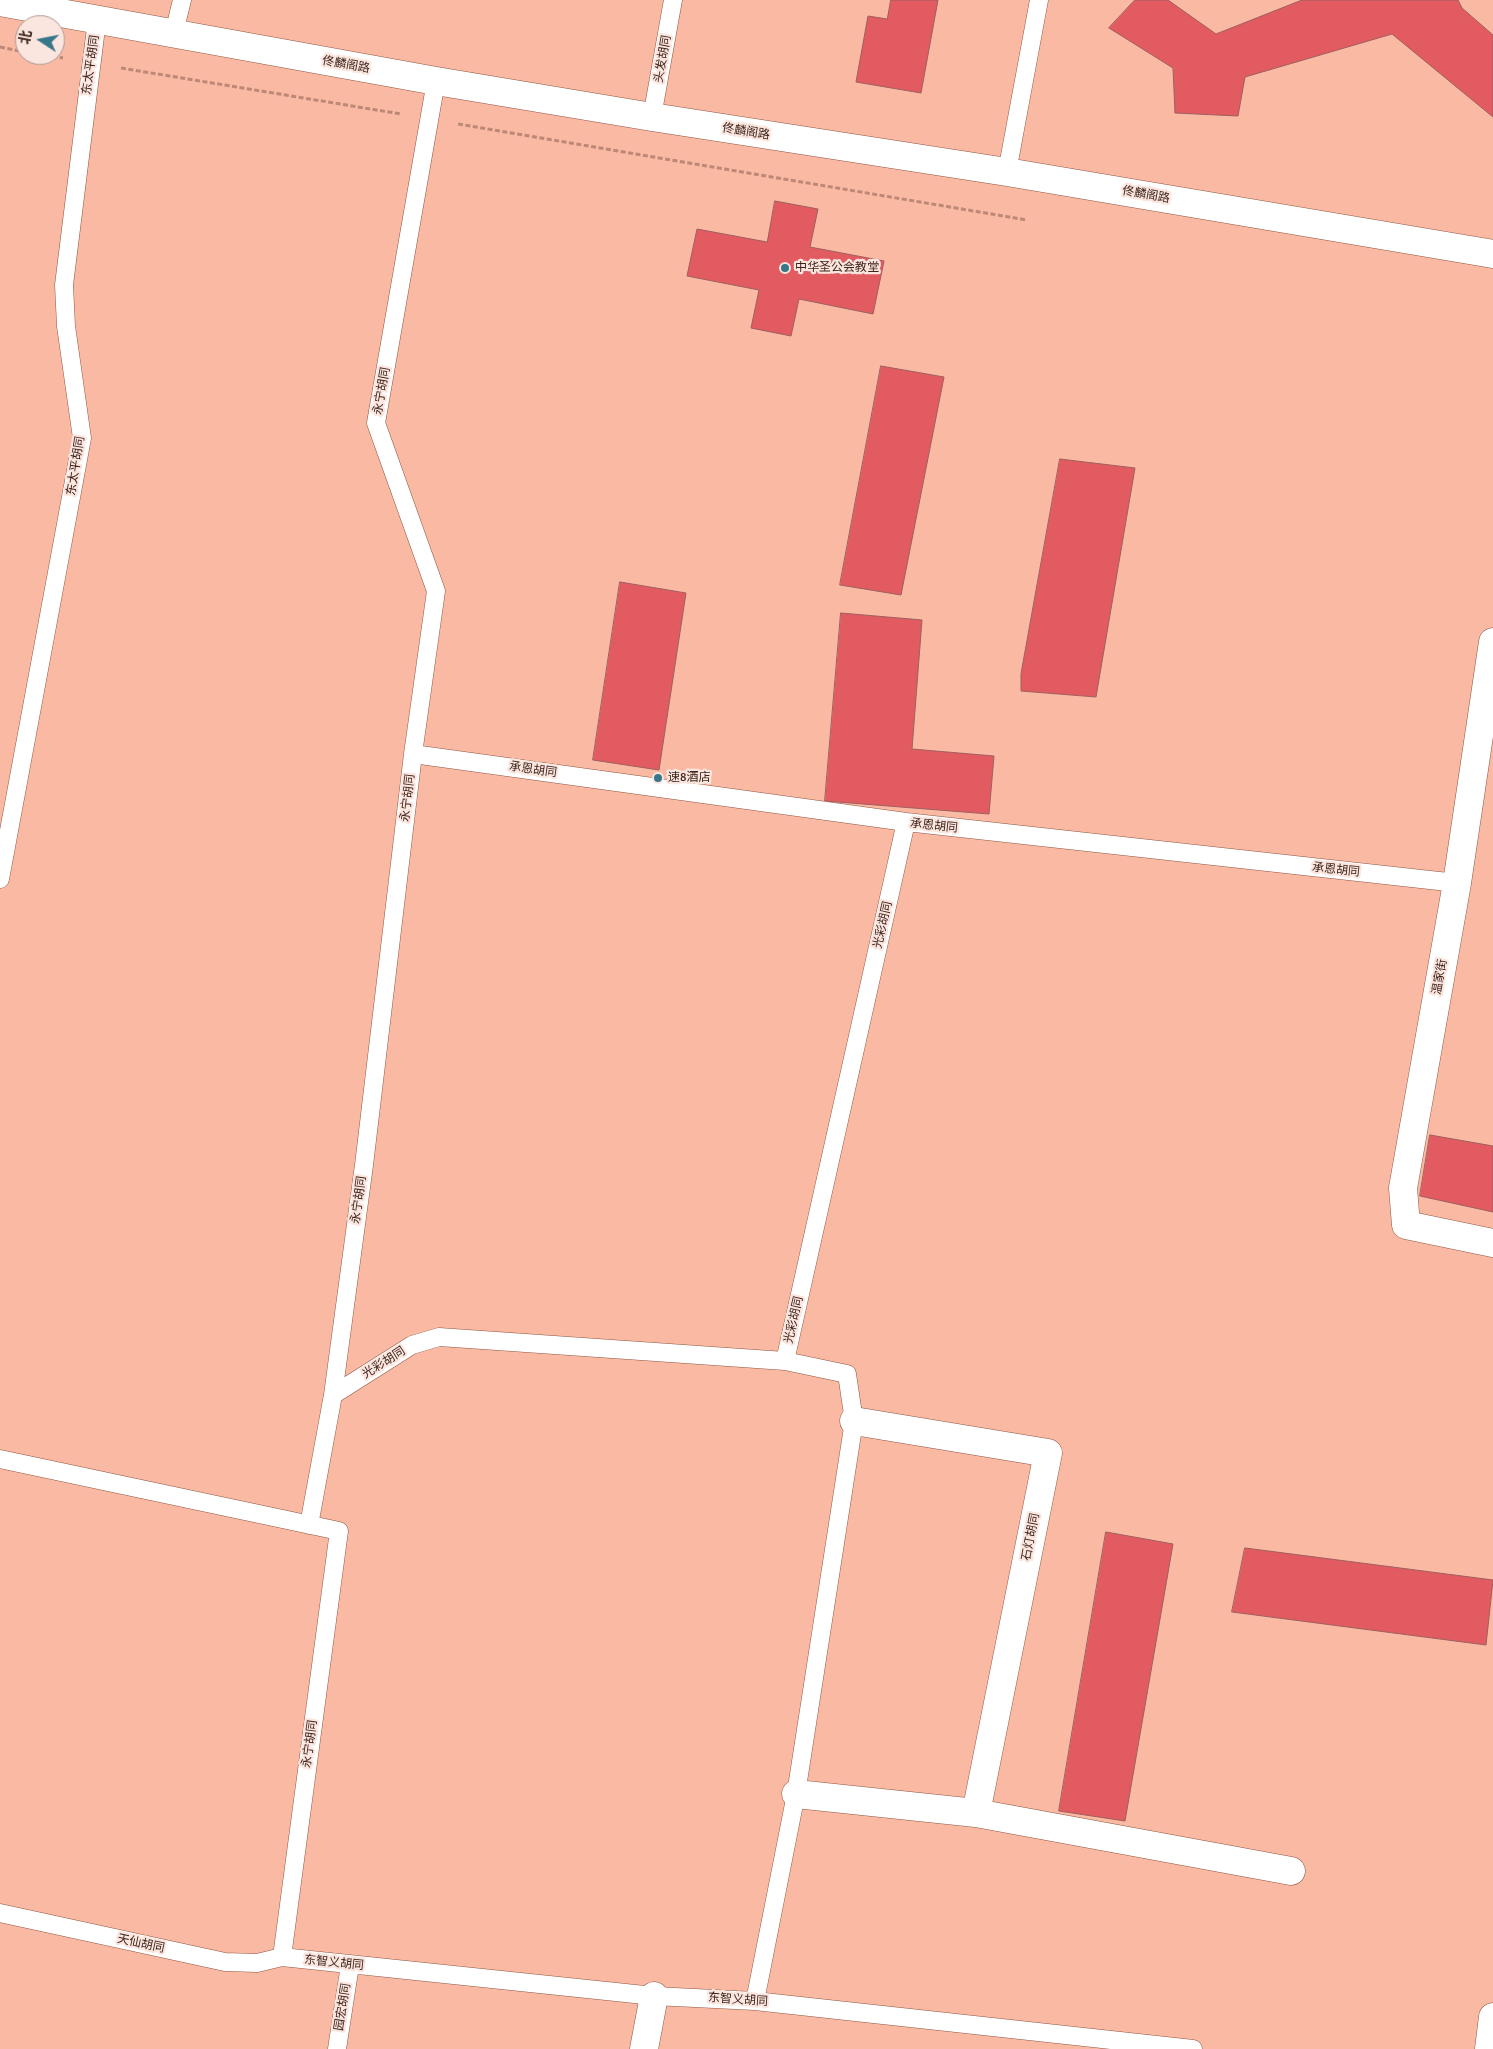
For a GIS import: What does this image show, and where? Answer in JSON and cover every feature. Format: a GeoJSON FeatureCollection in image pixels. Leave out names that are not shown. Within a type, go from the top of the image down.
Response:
{"type":"FeatureCollection","features":[{"type":"Feature","properties":{"kind":"street","name":"佟麟阁路"},"geometry":{"type":"LineString","coordinates":[[0,2],[436,81],[652,117],[1007,172],[1493,254]]}},
{"type":"Feature","properties":{"kind":"street","name":"温家街"},"geometry":{"type":"LineString","coordinates":[[1493,642],[1456,883],[1403,1188],[1406,1225],[1493,1244]]}},
{"type":"Feature","properties":{"kind":"street","name":"石灯胡同"},"geometry":{"type":"LineString","coordinates":[[854,1420],[1048,1453],[976,1813]]}},
{"type":"Feature","properties":{"kind":"street"},"geometry":{"type":"LineString","coordinates":[[796,1794],[976,1813],[1292,1871]]}},
{"type":"Feature","properties":{"kind":"street"},"geometry":{"type":"LineString","coordinates":[[644,2049],[654,1996]]}},
{"type":"Feature","properties":{"kind":"street"},"geometry":{"type":"LineString","coordinates":[[1489,2049],[1493,2017]]}},
{"type":"Feature","properties":{"kind":"lane"},"geometry":{"type":"LineString","coordinates":[[174,33],[182,0]]}},
{"type":"Feature","properties":{"kind":"lane","name":"头发胡同"},"geometry":{"type":"LineString","coordinates":[[652,117],[673,0]]}},
{"type":"Feature","properties":{"kind":"lane"},"geometry":{"type":"LineString","coordinates":[[1007,172],[1038,0]]}},
{"type":"Feature","properties":{"kind":"lane","name":"东太平胡同"},"geometry":{"type":"LineString","coordinates":[[0,879],[82,438],[66,326],[64,285],[97,20]]}},
{"type":"Feature","properties":{"kind":"lane","name":"永宁胡同"},"geometry":{"type":"LineString","coordinates":[[282,1957],[339,1532],[309,1525],[333,1395],[364,1164],[413,754],[436,591],[376,424],[436,81]]}},
{"type":"Feature","properties":{"kind":"lane","name":"承恩胡同"},"geometry":{"type":"LineString","coordinates":[[413,754],[906,822],[1456,883]]}},
{"type":"Feature","properties":{"kind":"lane","name":"光彩胡同"},"geometry":{"type":"LineString","coordinates":[[333,1395],[412,1345],[440,1337],[785,1361],[906,822]]}},
{"type":"Feature","properties":{"kind":"lane"},"geometry":{"type":"LineString","coordinates":[[755,2000],[796,1794],[854,1420],[847,1374],[785,1361]]}},
{"type":"Feature","properties":{"kind":"lane"},"geometry":{"type":"LineString","coordinates":[[0,1459],[309,1525]]}},
{"type":"Feature","properties":{"kind":"lane","name":"天仙胡同"},"geometry":{"type":"LineString","coordinates":[[0,1913],[225,1962],[257,1963],[282,1957]]}},
{"type":"Feature","properties":{"kind":"lane","name":"东智义胡同"},"geometry":{"type":"LineString","coordinates":[[282,1957],[654,1996],[755,2000],[1193,2049]]}},
{"type":"Feature","properties":{"kind":"lane","name":"园宏胡同"},"geometry":{"type":"LineString","coordinates":[[337,2049],[350,1965]]}},
{"type":"Feature","properties":{"kind":"path"},"geometry":{"type":"LineString","coordinates":[[0,47],[15,50]]}},
{"type":"Feature","properties":{"kind":"path"},"geometry":{"type":"LineString","coordinates":[[120,68],[1027,220]]}},
{"type":"Feature","properties":{"kind":"building"},"geometry":{"type":"Polygon","coordinates":[[[891,0],[938,0],[921,93],[856,82],[868,16],[887,19],[891,0]]]}},
{"type":"Feature","properties":{"kind":"building"},"geometry":{"type":"Polygon","coordinates":[[[1135,0],[1168,0],[1216,34],[1302,0],[1458,0],[1462,8],[1493,35],[1493,117],[1392,34],[1245,77],[1238,116],[1175,113],[1173,68],[1109,28],[1135,0]]]}},
{"type":"Feature","properties":{"kind":"building","name":"中华圣公会教堂"},"geometry":{"type":"Polygon","coordinates":[[[775,201],[818,209],[810,247],[884,261],[873,314],[799,299],[791,336],[751,328],[759,290],[687,276],[697,229],[767,242],[775,201]]]}},
{"type":"Feature","properties":{"kind":"building"},"geometry":{"type":"Polygon","coordinates":[[[881,366],[944,377],[901,595],[840,585],[881,366]]]}},
{"type":"Feature","properties":{"kind":"building"},"geometry":{"type":"Polygon","coordinates":[[[1060,459],[1135,468],[1096,697],[1021,691],[1021,674],[1060,459]]]}},
{"type":"Feature","properties":{"kind":"building"},"geometry":{"type":"Polygon","coordinates":[[[620,582],[686,593],[659,770],[593,760],[620,582]]]}},
{"type":"Feature","properties":{"kind":"building"},"geometry":{"type":"Polygon","coordinates":[[[841,613],[922,620],[912,749],[994,756],[989,814],[825,801],[841,613]]]}},
{"type":"Feature","properties":{"kind":"building"},"geometry":{"type":"Polygon","coordinates":[[[1430,1135],[1493,1146],[1493,1212],[1420,1196],[1430,1135]]]}},
{"type":"Feature","properties":{"kind":"building"},"geometry":{"type":"Polygon","coordinates":[[[1106,1532],[1173,1544],[1125,1821],[1059,1811],[1106,1532]]]}},
{"type":"Feature","properties":{"kind":"building"},"geometry":{"type":"Polygon","coordinates":[[[1245,1548],[1493,1580],[1486,1645],[1232,1612],[1245,1548]]]}},
{"type":"Feature","properties":{"kind":"place","name":"中华圣公会教堂"},"geometry":{"type":"Point","coordinates":[785,268]}},
{"type":"Feature","properties":{"kind":"place","name":"速8酒店"},"geometry":{"type":"Point","coordinates":[658,778]}}]}
